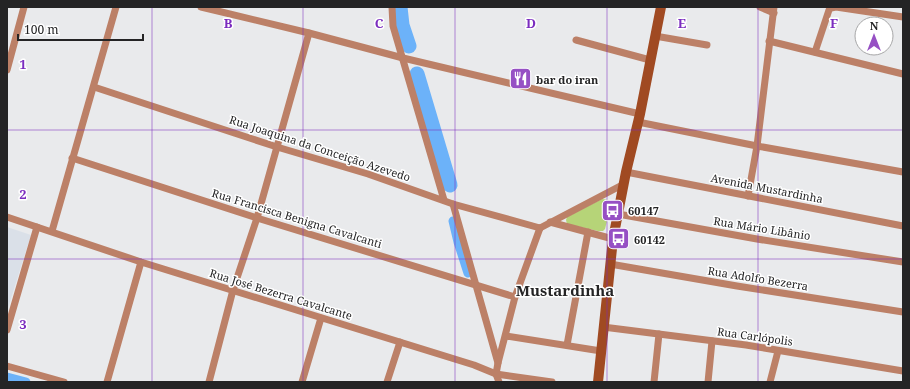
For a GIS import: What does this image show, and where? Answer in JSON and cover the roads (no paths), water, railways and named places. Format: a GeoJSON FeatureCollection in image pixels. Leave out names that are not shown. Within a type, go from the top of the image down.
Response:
{"type":"FeatureCollection","features":[{"type":"Feature","properties":{"kind":"main road"},"geometry":{"type":"LineString","coordinates":[[598,382],[613,239],[655,36],[658,8]]}},
{"type":"Feature","properties":{"kind":"street"},"geometry":{"type":"LineString","coordinates":[[7,70],[24,7]]}},
{"type":"Feature","properties":{"kind":"street"},"geometry":{"type":"LineString","coordinates":[[52,231],[116,7]]}},
{"type":"Feature","properties":{"kind":"street"},"geometry":{"type":"LineString","coordinates":[[201,7],[309,33],[639,118],[757,146],[903,172]]}},
{"type":"Feature","properties":{"kind":"street"},"geometry":{"type":"LineString","coordinates":[[392,7],[393,26],[444,200]]}},
{"type":"Feature","properties":{"kind":"street"},"geometry":{"type":"LineString","coordinates":[[748,196],[757,146],[774,10],[760,7]]}},
{"type":"Feature","properties":{"kind":"street"},"geometry":{"type":"LineString","coordinates":[[815,52],[831,8],[836,7],[903,17]]}},
{"type":"Feature","properties":{"kind":"street"},"geometry":{"type":"LineString","coordinates":[[209,382],[234,290],[257,218],[309,33]]}},
{"type":"Feature","properties":{"kind":"street"},"geometry":{"type":"LineString","coordinates":[[655,36],[707,45]]}},
{"type":"Feature","properties":{"kind":"street"},"geometry":{"type":"LineString","coordinates":[[576,40],[650,60]]}},
{"type":"Feature","properties":{"kind":"street"},"geometry":{"type":"LineString","coordinates":[[770,41],[903,74]]}},
{"type":"Feature","properties":{"kind":"street","name":"Rua Joaquina da Conceição Azevedo"},"geometry":{"type":"LineString","coordinates":[[94,87],[277,147],[368,174],[453,204],[540,228]]}},
{"type":"Feature","properties":{"kind":"street","name":"Rua Francisca Benigna Cavalcanti"},"geometry":{"type":"LineString","coordinates":[[72,158],[257,218],[515,297]]}},
{"type":"Feature","properties":{"kind":"street","name":"Avenida Mustardinha"},"geometry":{"type":"LineString","coordinates":[[626,172],[903,226]]}},
{"type":"Feature","properties":{"kind":"street"},"geometry":{"type":"LineString","coordinates":[[499,382],[496,374],[498,363],[515,297],[540,228],[624,184]]}},
{"type":"Feature","properties":{"kind":"street"},"geometry":{"type":"LineString","coordinates":[[453,204],[498,363]]}},
{"type":"Feature","properties":{"kind":"street","name":"Rua Mário Libânio"},"geometry":{"type":"LineString","coordinates":[[618,214],[757,239],[903,262]]}},
{"type":"Feature","properties":{"kind":"street","name":"Rua José Bezerra Cavalcante"},"geometry":{"type":"LineString","coordinates":[[7,217],[141,262],[474,365],[496,374],[552,382]]}},
{"type":"Feature","properties":{"kind":"street"},"geometry":{"type":"LineString","coordinates":[[550,222],[613,239]]}},
{"type":"Feature","properties":{"kind":"street"},"geometry":{"type":"LineString","coordinates":[[7,330],[37,227]]}},
{"type":"Feature","properties":{"kind":"street"},"geometry":{"type":"LineString","coordinates":[[566,346],[588,232]]}},
{"type":"Feature","properties":{"kind":"street"},"geometry":{"type":"LineString","coordinates":[[107,382],[141,262]]}},
{"type":"Feature","properties":{"kind":"street","name":"Rua Adolfo Bezerra"},"geometry":{"type":"LineString","coordinates":[[610,264],[730,285],[903,312]]}},
{"type":"Feature","properties":{"kind":"street"},"geometry":{"type":"LineString","coordinates":[[302,382],[321,318]]}},
{"type":"Feature","properties":{"kind":"street","name":"Rua Carlópolis"},"geometry":{"type":"LineString","coordinates":[[603,327],[746,345],[903,371]]}},
{"type":"Feature","properties":{"kind":"street"},"geometry":{"type":"LineString","coordinates":[[654,382],[659,334]]}},
{"type":"Feature","properties":{"kind":"street"},"geometry":{"type":"LineString","coordinates":[[506,336],[601,351]]}},
{"type":"Feature","properties":{"kind":"street"},"geometry":{"type":"LineString","coordinates":[[708,382],[712,341]]}},
{"type":"Feature","properties":{"kind":"street"},"geometry":{"type":"LineString","coordinates":[[387,382],[400,342]]}},
{"type":"Feature","properties":{"kind":"street"},"geometry":{"type":"LineString","coordinates":[[770,382],[778,351]]}},
{"type":"Feature","properties":{"kind":"street"},"geometry":{"type":"LineString","coordinates":[[7,366],[64,382]]}},
{"type":"Feature","properties":{"kind":"waterway"},"geometry":{"type":"LineString","coordinates":[[400,7],[402,25],[409,46]]}},
{"type":"Feature","properties":{"kind":"waterway"},"geometry":{"type":"LineString","coordinates":[[417,74],[450,185]]}},
{"type":"Feature","properties":{"kind":"waterway"},"geometry":{"type":"LineString","coordinates":[[453,221],[468,273]]}},
{"type":"Feature","properties":{"kind":"waterway"},"geometry":{"type":"LineString","coordinates":[[7,377],[26,382]]}},
{"type":"Feature","properties":{"kind":"place","name":"bar do iran"},"geometry":{"type":"Point","coordinates":[520,79]}},
{"type":"Feature","properties":{"kind":"place","name":"60147"},"geometry":{"type":"Point","coordinates":[613,210]}},
{"type":"Feature","properties":{"kind":"place","name":"60142"},"geometry":{"type":"Point","coordinates":[619,239]}},
{"type":"Feature","properties":{"kind":"district","name":"Mustardinha"},"geometry":{"type":"Point","coordinates":[565,290]}}]}
